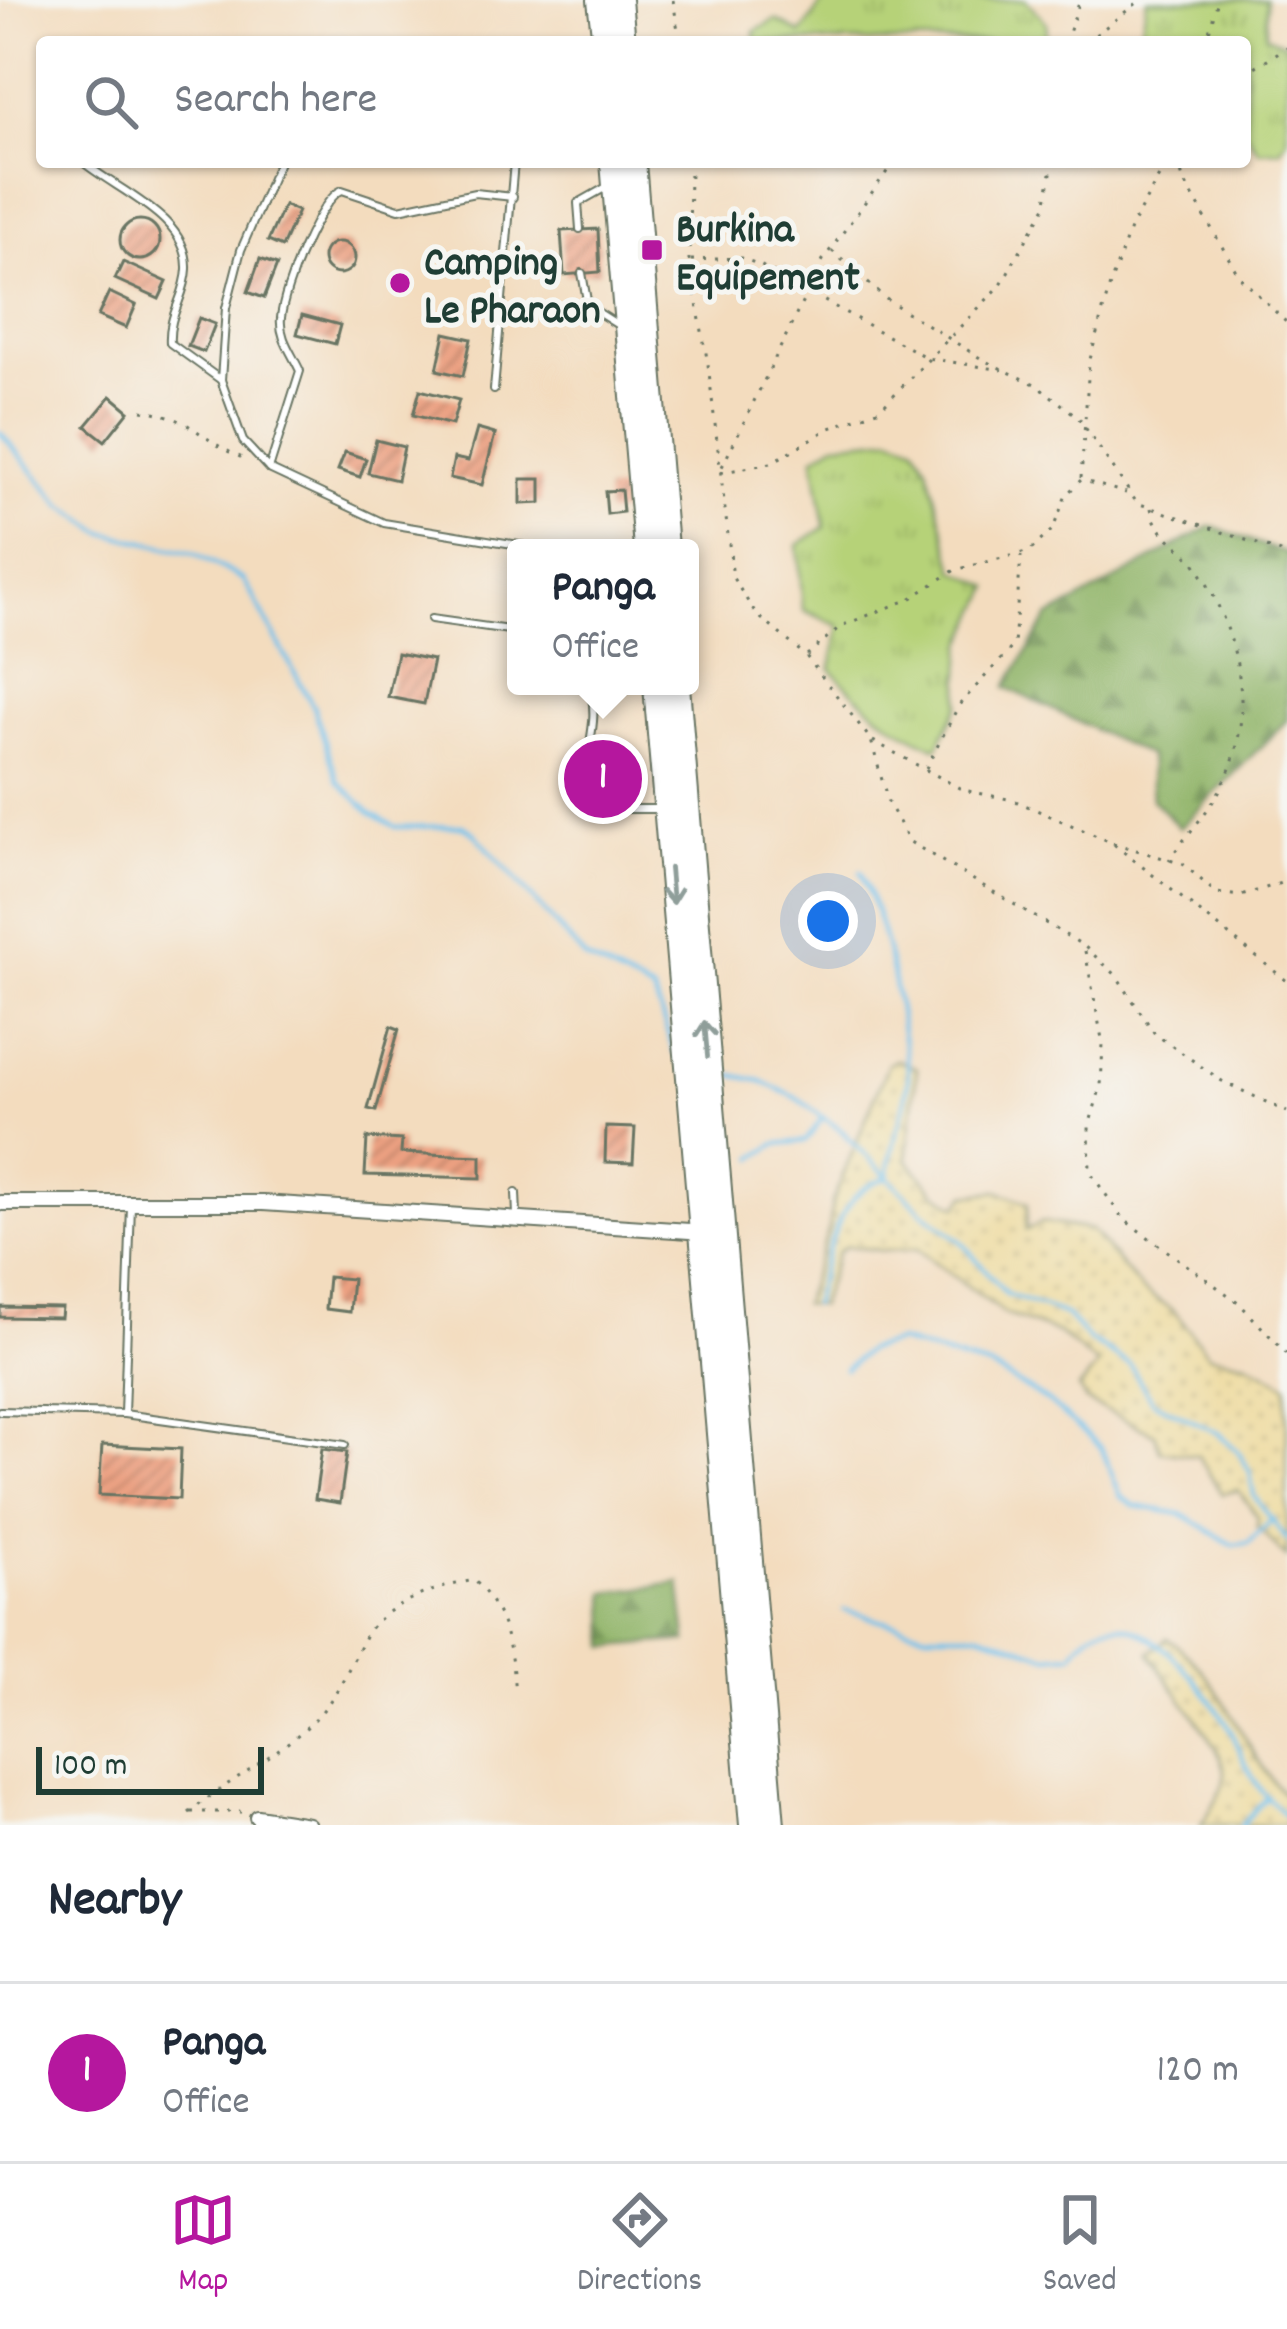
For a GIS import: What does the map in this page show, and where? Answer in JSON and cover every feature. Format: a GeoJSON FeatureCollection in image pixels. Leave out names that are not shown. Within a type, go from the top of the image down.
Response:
{"type":"FeatureCollection","features":[{"type":"Feature","properties":{"kind":"highway"},"geometry":{"type":"LineString","coordinates":[[600,0],[604,36]]}},
{"type":"Feature","properties":{"kind":"highway"},"geometry":{"type":"LineString","coordinates":[[619,0],[622,36]]}},
{"type":"Feature","properties":{"kind":"highway"},"geometry":{"type":"LineString","coordinates":[[633,168],[664,539]]}},
{"type":"Feature","properties":{"kind":"highway"},"geometry":{"type":"LineString","coordinates":[[613,173],[645,539]]}},
{"type":"Feature","properties":{"kind":"highway"},"geometry":{"type":"LineString","coordinates":[[657,695],[752,1825]]}},
{"type":"Feature","properties":{"kind":"highway"},"geometry":{"type":"LineString","coordinates":[[677,695],[772,1825]]}},
{"type":"Feature","properties":{"kind":"street"},"geometry":{"type":"LineString","coordinates":[[0,1202],[131,1201],[705,1232]]}},
{"type":"Feature","properties":{"kind":"street"},"geometry":{"type":"LineString","coordinates":[[257,1817],[306,1825]]}},
{"type":"Feature","properties":{"kind":"lane"},"geometry":{"type":"LineString","coordinates":[[91,168],[171,229],[183,248],[187,272],[170,315],[170,343],[220,380]]}},
{"type":"Feature","properties":{"kind":"lane"},"geometry":{"type":"LineString","coordinates":[[276,168],[241,250],[226,308],[220,380],[243,441],[268,469],[384,523],[507,543]]}},
{"type":"Feature","properties":{"kind":"lane"},"geometry":{"type":"LineString","coordinates":[[494,391],[514,168]]}},
{"type":"Feature","properties":{"kind":"lane"},"geometry":{"type":"LineString","coordinates":[[580,229],[578,203],[613,173]]}},
{"type":"Feature","properties":{"kind":"lane"},"geometry":{"type":"LineString","coordinates":[[268,469],[300,371],[284,342],[280,316],[319,212],[330,195],[342,190],[399,209],[475,193],[513,197]]}},
{"type":"Feature","properties":{"kind":"lane"},"geometry":{"type":"LineString","coordinates":[[582,273],[588,306],[626,330]]}},
{"type":"Feature","properties":{"kind":"lane"},"geometry":{"type":"LineString","coordinates":[[431,619],[507,630]]}},
{"type":"Feature","properties":{"kind":"lane"},"geometry":{"type":"LineString","coordinates":[[592,695],[597,710],[587,771],[589,794],[611,808],[664,808]]}},
{"type":"Feature","properties":{"kind":"lane"},"geometry":{"type":"LineString","coordinates":[[516,1193],[517,1219]]}},
{"type":"Feature","properties":{"kind":"lane"},"geometry":{"type":"LineString","coordinates":[[124,1414],[131,1201]]}},
{"type":"Feature","properties":{"kind":"lane"},"geometry":{"type":"LineString","coordinates":[[0,1411],[171,1416],[345,1445]]}},
{"type":"Feature","properties":{"kind":"path"},"geometry":{"type":"LineString","coordinates":[[673,0],[679,36]]}},
{"type":"Feature","properties":{"kind":"path"},"geometry":{"type":"LineString","coordinates":[[1068,36],[1080,0]]}},
{"type":"Feature","properties":{"kind":"path"},"geometry":{"type":"LineString","coordinates":[[1094,36],[1142,0]]}},
{"type":"Feature","properties":{"kind":"path"},"geometry":{"type":"LineString","coordinates":[[1208,36],[1218,0]]}},
{"type":"Feature","properties":{"kind":"path"},"geometry":{"type":"LineString","coordinates":[[1251,69],[1287,47]]}},
{"type":"Feature","properties":{"kind":"path"},"geometry":{"type":"LineString","coordinates":[[690,168],[689,260],[708,364],[733,578],[755,613],[806,656],[871,740],[888,802],[910,842],[1084,946],[1116,975],[1155,1034],[1222,1082],[1287,1112]]}},
{"type":"Feature","properties":{"kind":"path"},"geometry":{"type":"LineString","coordinates":[[719,473],[830,250],[890,168]]}},
{"type":"Feature","properties":{"kind":"path"},"geometry":{"type":"LineString","coordinates":[[719,473],[771,463],[830,428],[880,409],[1000,286],[1045,207],[1052,168]]}},
{"type":"Feature","properties":{"kind":"path"},"geometry":{"type":"LineString","coordinates":[[806,656],[841,626],[910,599],[955,570],[1022,553],[1053,529],[1066,495],[1081,480],[1089,363],[1109,285],[1130,229],[1164,168]]}},
{"type":"Feature","properties":{"kind":"path"},"geometry":{"type":"LineString","coordinates":[[1180,168],[1239,276],[1287,323]]}},
{"type":"Feature","properties":{"kind":"path"},"geometry":{"type":"LineString","coordinates":[[830,250],[886,299],[1037,385],[1078,417],[1129,494]]}},
{"type":"Feature","properties":{"kind":"path"},"geometry":{"type":"LineString","coordinates":[[689,260],[741,258],[867,321],[927,358],[1007,371]]}},
{"type":"Feature","properties":{"kind":"path"},"geometry":{"type":"LineString","coordinates":[[142,410],[184,418],[211,446],[268,469]]}},
{"type":"Feature","properties":{"kind":"path"},"geometry":{"type":"LineString","coordinates":[[1081,480],[1287,554]]}},
{"type":"Feature","properties":{"kind":"path"},"geometry":{"type":"LineString","coordinates":[[1151,508],[1156,529],[1193,561],[1221,616],[1241,684],[1240,735],[1223,784],[1169,860]]}},
{"type":"Feature","properties":{"kind":"path"},"geometry":{"type":"LineString","coordinates":[[926,770],[959,705],[1014,645],[1022,553]]}},
{"type":"Feature","properties":{"kind":"path"},"geometry":{"type":"LineString","coordinates":[[871,740],[963,790],[1013,800],[1111,842],[1183,863],[1216,893],[1241,896],[1287,881]]}},
{"type":"Feature","properties":{"kind":"path"},"geometry":{"type":"LineString","coordinates":[[1111,842],[1287,981]]}},
{"type":"Feature","properties":{"kind":"path"},"geometry":{"type":"LineString","coordinates":[[1084,946],[1102,1045],[1101,1086],[1089,1126],[1090,1172],[1123,1219],[1238,1302],[1287,1354]]}},
{"type":"Feature","properties":{"kind":"path"},"geometry":{"type":"LineString","coordinates":[[257,1817],[227,1809],[189,1813],[309,1725],[347,1681],[375,1623],[400,1604],[474,1580],[506,1624],[515,1693]]}},
{"type":"Feature","properties":{"kind":"green space"},"geometry":{"type":"Polygon","coordinates":[[[824,0],[1026,0],[1047,23],[1046,36],[755,36],[755,31],[776,20],[801,34],[824,0]]]}},
{"type":"Feature","properties":{"kind":"green space"},"geometry":{"type":"Polygon","coordinates":[[[1147,0],[1266,0],[1266,36],[1287,44],[1287,139],[1280,150],[1259,151],[1251,140],[1251,36],[1140,36],[1147,0]]]}},
{"type":"Feature","properties":{"kind":"green space"},"geometry":{"type":"Polygon","coordinates":[[[892,437],[915,445],[928,468],[955,570],[991,587],[963,645],[959,705],[937,748],[893,724],[843,682],[831,669],[840,626],[803,610],[798,545],[825,527],[814,457],[836,443],[892,437]]]}},
{"type":"Feature","properties":{"kind":"green space"},"geometry":{"type":"Polygon","coordinates":[[[1211,526],[1287,554],[1287,720],[1180,828],[1152,799],[1149,756],[1006,687],[1048,618],[1211,526]]]}},
{"type":"Feature","properties":{"kind":"green space"},"geometry":{"type":"Polygon","coordinates":[[[680,1583],[687,1641],[607,1647],[606,1593],[680,1583]]]}},
{"type":"Feature","properties":{"kind":"sand"},"geometry":{"type":"Polygon","coordinates":[[[897,1060],[917,1068],[907,1159],[936,1193],[958,1206],[966,1195],[999,1191],[1028,1203],[1026,1230],[1043,1222],[1091,1230],[1142,1290],[1174,1311],[1209,1355],[1247,1362],[1287,1385],[1287,1558],[1257,1526],[1258,1518],[1238,1490],[1222,1494],[1198,1456],[1160,1451],[1155,1434],[1086,1401],[1079,1389],[1098,1365],[1058,1333],[1005,1314],[917,1249],[847,1246],[838,1252],[819,1306],[803,1304],[829,1228],[832,1203],[888,1064],[897,1060]]]}},
{"type":"Feature","properties":{"kind":"sand"},"geometry":{"type":"Polygon","coordinates":[[[1167,1638],[1218,1692],[1287,1798],[1287,1825],[1201,1825],[1219,1793],[1223,1763],[1150,1653],[1167,1638]]]}},
{"type":"Feature","properties":{"kind":"building"},"geometry":{"type":"Polygon","coordinates":[[[284,205],[298,211],[282,247],[268,241],[284,205]]]}},
{"type":"Feature","properties":{"kind":"building"},"geometry":{"type":"Polygon","coordinates":[[[140,220],[154,226],[160,240],[154,254],[140,260],[126,254],[120,240],[126,226],[140,220]]]}},
{"type":"Feature","properties":{"kind":"building"},"geometry":{"type":"Polygon","coordinates":[[[598,229],[600,272],[564,275],[561,231],[598,229]]]}},
{"type":"Feature","properties":{"kind":"building"},"geometry":{"type":"Polygon","coordinates":[[[339,242],[350,247],[355,258],[350,269],[339,274],[328,269],[323,258],[328,247],[339,242]]]}},
{"type":"Feature","properties":{"kind":"building"},"geometry":{"type":"Polygon","coordinates":[[[260,259],[277,265],[264,298],[248,292],[260,259]]]}},
{"type":"Feature","properties":{"kind":"building"},"geometry":{"type":"Polygon","coordinates":[[[123,262],[167,282],[159,299],[115,279],[123,262]]]}},
{"type":"Feature","properties":{"kind":"building"},"geometry":{"type":"Polygon","coordinates":[[[109,292],[136,305],[126,328],[98,316],[109,292]]]}},
{"type":"Feature","properties":{"kind":"building"},"geometry":{"type":"Polygon","coordinates":[[[302,315],[340,325],[335,344],[297,334],[302,315]]]}},
{"type":"Feature","properties":{"kind":"building"},"geometry":{"type":"Polygon","coordinates":[[[199,318],[215,324],[204,352],[188,346],[199,318]]]}},
{"type":"Feature","properties":{"kind":"building"},"geometry":{"type":"Polygon","coordinates":[[[445,333],[471,339],[463,376],[437,370],[445,333]]]}},
{"type":"Feature","properties":{"kind":"building"},"geometry":{"type":"Polygon","coordinates":[[[420,390],[459,400],[452,425],[413,415],[420,390]]]}},
{"type":"Feature","properties":{"kind":"building"},"geometry":{"type":"Polygon","coordinates":[[[111,396],[129,411],[105,441],[86,426],[111,396]]]}},
{"type":"Feature","properties":{"kind":"building"},"geometry":{"type":"Polygon","coordinates":[[[477,429],[495,434],[482,485],[450,478],[454,458],[468,461],[477,429]]]}},
{"type":"Feature","properties":{"kind":"building"},"geometry":{"type":"Polygon","coordinates":[[[376,440],[404,447],[397,480],[368,473],[376,440]]]}},
{"type":"Feature","properties":{"kind":"building"},"geometry":{"type":"Polygon","coordinates":[[[345,452],[366,459],[360,477],[338,470],[345,452]]]}},
{"type":"Feature","properties":{"kind":"building"},"geometry":{"type":"Polygon","coordinates":[[[521,479],[541,479],[541,503],[521,504],[521,479]]]}},
{"type":"Feature","properties":{"kind":"building"},"geometry":{"type":"Polygon","coordinates":[[[621,490],[623,512],[607,514],[605,491],[621,490]]]}},
{"type":"Feature","properties":{"kind":"building"},"geometry":{"type":"Polygon","coordinates":[[[397,653],[433,660],[424,704],[388,697],[397,653]]]}},
{"type":"Feature","properties":{"kind":"building"},"geometry":{"type":"Polygon","coordinates":[[[391,1026],[399,1029],[376,1111],[368,1109],[391,1026]]]}},
{"type":"Feature","properties":{"kind":"building"},"geometry":{"type":"Polygon","coordinates":[[[606,1127],[635,1128],[633,1163],[605,1162],[606,1127]]]}},
{"type":"Feature","properties":{"kind":"building"},"geometry":{"type":"Polygon","coordinates":[[[367,1138],[402,1140],[401,1153],[481,1156],[481,1178],[365,1175],[367,1138]]]}},
{"type":"Feature","properties":{"kind":"building"},"geometry":{"type":"Polygon","coordinates":[[[328,1277],[352,1279],[349,1312],[325,1309],[328,1277]]]}},
{"type":"Feature","properties":{"kind":"building"},"geometry":{"type":"Polygon","coordinates":[[[0,1307],[62,1308],[61,1318],[0,1317],[0,1307]]]}},
{"type":"Feature","properties":{"kind":"building"},"geometry":{"type":"Polygon","coordinates":[[[102,1445],[181,1449],[179,1499],[99,1495],[102,1445]]]}},
{"type":"Feature","properties":{"kind":"building"},"geometry":{"type":"Polygon","coordinates":[[[322,1449],[347,1452],[340,1503],[315,1499],[322,1449]]]}},
{"type":"Feature","properties":{"kind":"waterway"},"geometry":{"type":"LineString","coordinates":[[0,432],[62,505],[104,533],[194,553],[244,580],[314,708],[338,781],[371,813],[396,827],[463,826],[474,833],[586,959],[654,993],[675,1054]]}},
{"type":"Feature","properties":{"kind":"waterway"},"geometry":{"type":"LineString","coordinates":[[812,1304],[845,1210],[870,1184],[888,1178],[907,1092],[907,1058],[891,965],[861,872]]}},
{"type":"Feature","properties":{"kind":"waterway"},"geometry":{"type":"LineString","coordinates":[[718,1072],[761,1081],[797,1098],[842,1131],[924,1213],[961,1241],[1006,1294],[1066,1315],[1089,1340],[1130,1365],[1152,1401],[1218,1433],[1239,1452],[1250,1472],[1254,1496],[1287,1540]]}},
{"type":"Feature","properties":{"kind":"waterway"},"geometry":{"type":"LineString","coordinates":[[755,1158],[776,1144],[806,1141],[823,1117]]}},
{"type":"Feature","properties":{"kind":"waterway"},"geometry":{"type":"LineString","coordinates":[[845,1369],[867,1350],[898,1342],[991,1368],[1047,1401],[1101,1447],[1121,1497],[1136,1506],[1181,1514],[1233,1545],[1248,1543],[1273,1519]]}},
{"type":"Feature","properties":{"kind":"waterway"},"geometry":{"type":"LineString","coordinates":[[844,1610],[927,1633],[980,1633],[1047,1656],[1073,1654],[1092,1633],[1112,1625],[1134,1629],[1156,1642],[1196,1681],[1226,1722],[1255,1782],[1287,1817]]}},
{"type":"Feature","properties":{"kind":"waterway"},"geometry":{"type":"LineString","coordinates":[[1241,1825],[1267,1797]]}},
{"type":"Feature","properties":{"kind":"place","name":"Burkina Equipement"},"geometry":{"type":"Point","coordinates":[652,250]}},
{"type":"Feature","properties":{"kind":"place","name":"Camping Le Pharaon"},"geometry":{"type":"Point","coordinates":[400,283]}},
{"type":"Feature","properties":{"kind":"place","name":"Panga"},"geometry":{"type":"Point","coordinates":[603,779]}}]}
